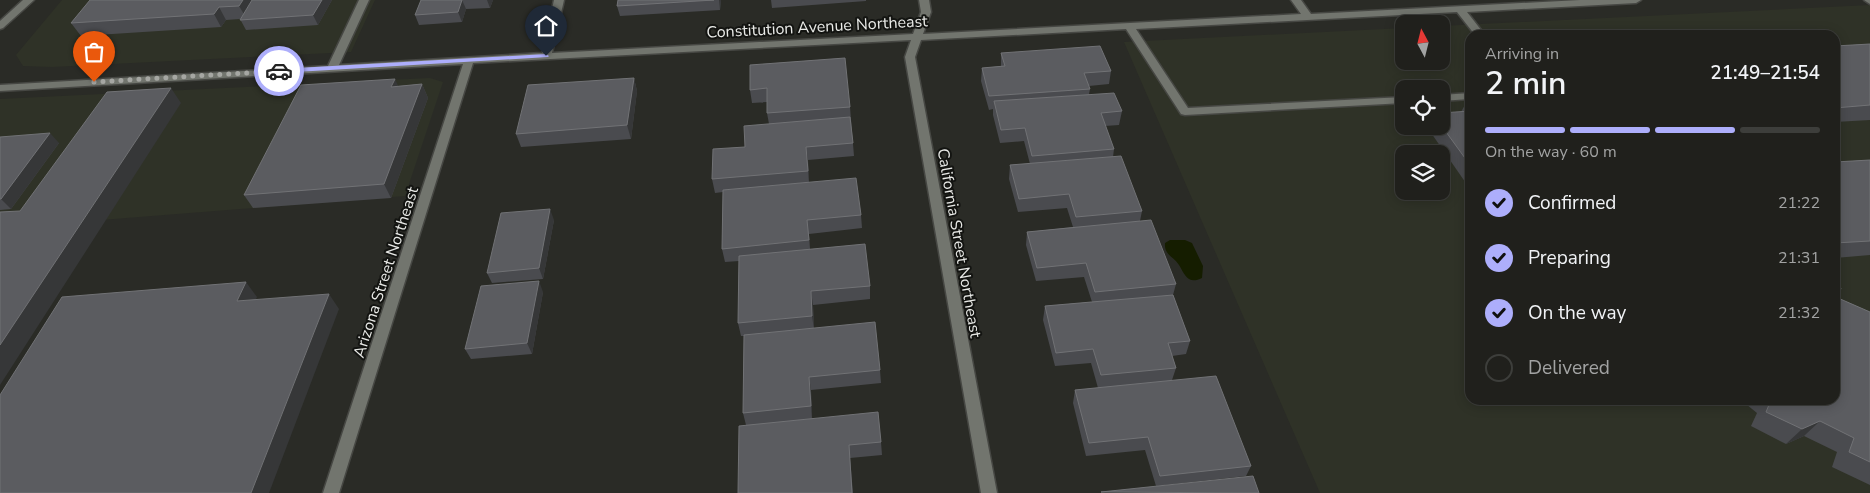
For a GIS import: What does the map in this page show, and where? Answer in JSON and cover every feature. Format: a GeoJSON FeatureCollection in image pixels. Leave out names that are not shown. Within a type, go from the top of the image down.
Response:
{"type":"FeatureCollection","features":[{"type":"Feature","properties":{"kind":"street"},"geometry":{"type":"LineString","coordinates":[[0,26],[29,0]]}},
{"type":"Feature","properties":{"kind":"street"},"geometry":{"type":"LineString","coordinates":[[332,68],[364,0]]}},
{"type":"Feature","properties":{"kind":"street"},"geometry":{"type":"LineString","coordinates":[[546,56],[559,0]]}},
{"type":"Feature","properties":{"kind":"street","name":"California Street Northeast"},"geometry":{"type":"LineString","coordinates":[[924,0],[926,12],[910,57],[989,493]]}},
{"type":"Feature","properties":{"kind":"street"},"geometry":{"type":"LineString","coordinates":[[1296,0],[1308,17]]}},
{"type":"Feature","properties":{"kind":"street","name":"Constitution Avenue Northeast"},"geometry":{"type":"LineString","coordinates":[[0,88],[469,60],[1636,0]]}},
{"type":"Feature","properties":{"kind":"street"},"geometry":{"type":"LineString","coordinates":[[1460,9],[1476,30]]}},
{"type":"Feature","properties":{"kind":"street"},"geometry":{"type":"LineString","coordinates":[[1129,26],[1185,112],[1395,100]]}},
{"type":"Feature","properties":{"kind":"street","name":"Arizona Street Northeast"},"geometry":{"type":"LineString","coordinates":[[331,493],[469,60]]}},
{"type":"Feature","properties":{"kind":"street"},"geometry":{"type":"LineString","coordinates":[[1450,97],[1465,96]]}},
{"type":"Feature","properties":{"kind":"shaded area"},"geometry":{"type":"Polygon","coordinates":[[[62,0],[375,0],[351,52],[52,67],[23,66],[16,55],[62,0]]]}},
{"type":"Feature","properties":{"kind":"shaded area"},"geometry":{"type":"Polygon","coordinates":[[[1870,5],[1870,493],[1320,493],[1124,42],[1395,28],[1395,70],[1450,70],[1450,26],[1870,5]]]}},
{"type":"Feature","properties":{"kind":"shaded area"},"geometry":{"type":"Polygon","coordinates":[[[430,78],[443,82],[405,196],[0,228],[0,99],[430,78]]]}},
{"type":"Feature","properties":{"kind":"shaded area"},"geometry":{"type":"Polygon","coordinates":[[[1170,240],[1185,240],[1192,243],[1203,266],[1202,278],[1190,280],[1187,278],[1177,262],[1166,250],[1165,243],[1170,240]]]}},
{"type":"Feature","properties":{"kind":"building"},"geometry":{"type":"Polygon","coordinates":[[[90,0],[243,0],[239,6],[219,7],[214,14],[71,23],[90,0]]]}},
{"type":"Feature","properties":{"kind":"building"},"geometry":{"type":"Polygon","coordinates":[[[252,0],[322,0],[313,15],[240,20],[252,0]]]}},
{"type":"Feature","properties":{"kind":"building"},"geometry":{"type":"Polygon","coordinates":[[[421,0],[462,0],[458,12],[415,15],[421,0]]]}},
{"type":"Feature","properties":{"kind":"building"},"geometry":{"type":"Polygon","coordinates":[[[618,0],[714,0],[617,6],[618,0]]]}},
{"type":"Feature","properties":{"kind":"building"},"geometry":{"type":"Polygon","coordinates":[[[1870,44],[1870,105],[1840,108],[1840,46],[1870,44]]]}},
{"type":"Feature","properties":{"kind":"building"},"geometry":{"type":"Polygon","coordinates":[[[1100,46],[1111,71],[1084,73],[1090,89],[989,96],[982,68],[1005,66],[1001,53],[1100,46]]]}},
{"type":"Feature","properties":{"kind":"building"},"geometry":{"type":"Polygon","coordinates":[[[845,58],[850,107],[767,113],[767,88],[750,90],[750,65],[845,58]]]}},
{"type":"Feature","properties":{"kind":"building"},"geometry":{"type":"Polygon","coordinates":[[[634,78],[627,125],[516,134],[528,85],[634,78]]]}},
{"type":"Feature","properties":{"kind":"building"},"geometry":{"type":"Polygon","coordinates":[[[395,79],[391,87],[422,84],[384,184],[244,195],[301,85],[395,79]]]}},
{"type":"Feature","properties":{"kind":"building"},"geometry":{"type":"Polygon","coordinates":[[[171,88],[0,345],[0,212],[20,211],[107,92],[171,88]]]}},
{"type":"Feature","properties":{"kind":"building"},"geometry":{"type":"Polygon","coordinates":[[[1114,93],[1122,111],[1101,113],[1114,149],[1032,156],[1025,128],[1001,130],[994,101],[1114,93]]]}},
{"type":"Feature","properties":{"kind":"building"},"geometry":{"type":"Polygon","coordinates":[[[1465,111],[1465,158],[1448,135],[1450,135],[1450,112],[1465,111]]]}},
{"type":"Feature","properties":{"kind":"building"},"geometry":{"type":"Polygon","coordinates":[[[850,117],[853,143],[806,147],[808,171],[712,179],[713,149],[745,147],[744,126],[850,117]]]}},
{"type":"Feature","properties":{"kind":"building"},"geometry":{"type":"Polygon","coordinates":[[[50,133],[1,199],[0,199],[0,137],[50,133]]]}},
{"type":"Feature","properties":{"kind":"building"},"geometry":{"type":"Polygon","coordinates":[[[1121,156],[1142,211],[1076,217],[1069,194],[1019,199],[1010,165],[1121,156]]]}},
{"type":"Feature","properties":{"kind":"building"},"geometry":{"type":"Polygon","coordinates":[[[1870,160],[1870,241],[1840,243],[1840,162],[1870,160]]]}},
{"type":"Feature","properties":{"kind":"building"},"geometry":{"type":"Polygon","coordinates":[[[856,178],[861,215],[807,220],[809,240],[722,249],[723,190],[856,178]]]}},
{"type":"Feature","properties":{"kind":"building"},"geometry":{"type":"Polygon","coordinates":[[[550,209],[539,268],[487,273],[501,213],[550,209]]]}},
{"type":"Feature","properties":{"kind":"building"},"geometry":{"type":"Polygon","coordinates":[[[1151,220],[1176,284],[1095,292],[1086,263],[1037,268],[1027,232],[1151,220]]]}},
{"type":"Feature","properties":{"kind":"building"},"geometry":{"type":"Polygon","coordinates":[[[865,244],[870,286],[811,291],[812,316],[738,323],[739,256],[865,244]]]}},
{"type":"Feature","properties":{"kind":"building"},"geometry":{"type":"Polygon","coordinates":[[[539,281],[527,343],[465,349],[481,286],[539,281]]]}},
{"type":"Feature","properties":{"kind":"building"},"geometry":{"type":"Polygon","coordinates":[[[246,282],[237,301],[329,294],[251,493],[0,493],[0,395],[62,297],[246,282]]]}},
{"type":"Feature","properties":{"kind":"building"},"geometry":{"type":"Polygon","coordinates":[[[1173,295],[1190,341],[1168,343],[1176,368],[1101,375],[1093,349],[1056,353],[1045,306],[1173,295]]]}},
{"type":"Feature","properties":{"kind":"building"},"geometry":{"type":"Polygon","coordinates":[[[1840,299],[1870,312],[1870,462],[1849,452],[1854,438],[1820,421],[1802,429],[1766,412],[1769,405],[1840,405],[1840,299]]]}},
{"type":"Feature","properties":{"kind":"building"},"geometry":{"type":"Polygon","coordinates":[[[875,322],[880,370],[809,377],[811,406],[743,413],[744,335],[875,322]]]}},
{"type":"Feature","properties":{"kind":"building"},"geometry":{"type":"Polygon","coordinates":[[[1216,376],[1251,466],[1160,476],[1148,437],[1089,443],[1075,390],[1216,376]]]}},
{"type":"Feature","properties":{"kind":"building"},"geometry":{"type":"Polygon","coordinates":[[[878,412],[881,442],[849,445],[852,493],[738,493],[739,426],[878,412]]]}},
{"type":"Feature","properties":{"kind":"building"},"geometry":{"type":"Polygon","coordinates":[[[1253,476],[1259,493],[1101,492],[1253,476]]]}},
{"type":"Feature","properties":{"kind":"way so far"},"geometry":{"type":"LineString","coordinates":[[94,82],[279,71]]}},
{"type":"Feature","properties":{"kind":"route"},"geometry":{"type":"LineString","coordinates":[[279,71],[546,56]]}}]}
